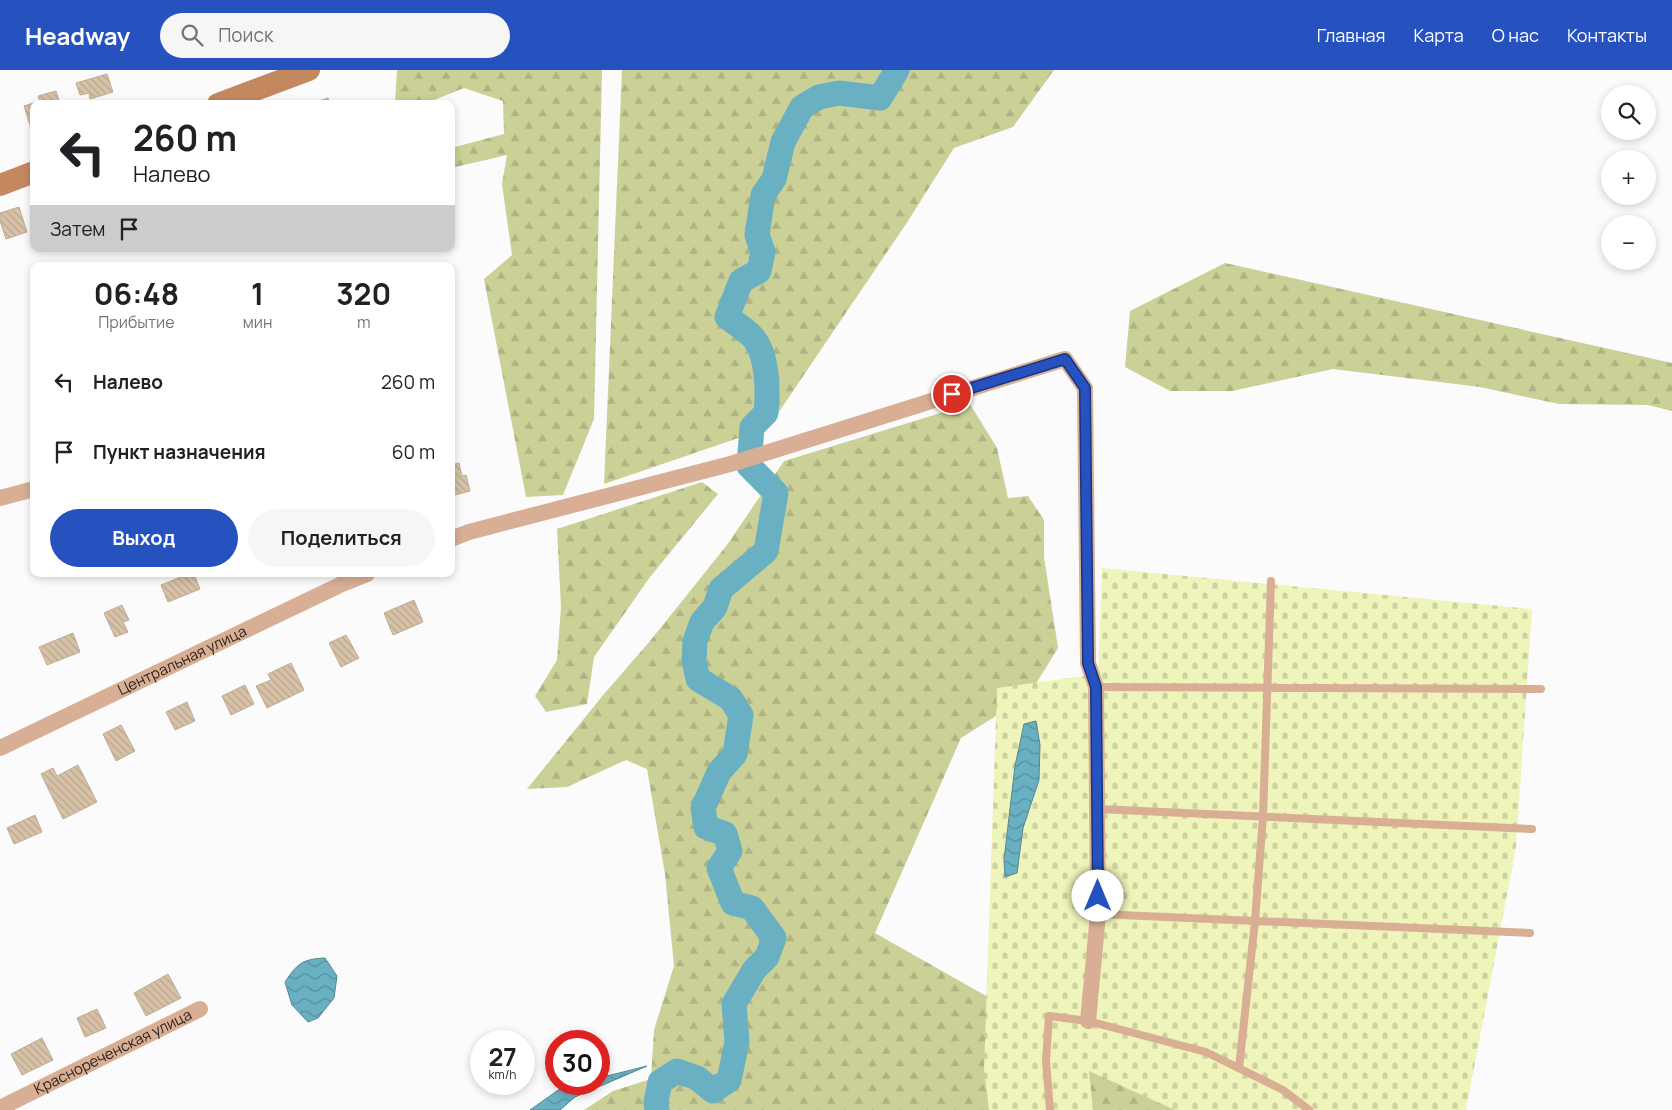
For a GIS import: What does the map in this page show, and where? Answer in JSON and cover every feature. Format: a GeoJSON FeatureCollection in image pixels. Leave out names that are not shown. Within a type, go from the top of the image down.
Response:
{"type":"FeatureCollection","features":[{"type":"Feature","properties":{"kind":"main road"},"geometry":{"type":"LineString","coordinates":[[229,100],[309,70]]}},
{"type":"Feature","properties":{"kind":"main road"},"geometry":{"type":"LineString","coordinates":[[0,185],[30,174]]}},
{"type":"Feature","properties":{"kind":"street"},"geometry":{"type":"LineString","coordinates":[[455,537],[469,532],[734,463],[1065,359],[1085,388],[1088,663],[1096,687],[1098,914],[1088,1021]]}},
{"type":"Feature","properties":{"kind":"street"},"geometry":{"type":"LineString","coordinates":[[0,498],[30,491]]}},
{"type":"Feature","properties":{"kind":"street","name":"Центральная улица"},"geometry":{"type":"LineString","coordinates":[[0,748],[333,588],[360,577]]}},
{"type":"Feature","properties":{"kind":"street","name":"Краснореченская улица"},"geometry":{"type":"LineString","coordinates":[[0,1108],[200,1009]]}},
{"type":"Feature","properties":{"kind":"lane"},"geometry":{"type":"LineString","coordinates":[[1239,1068],[1263,816],[1271,581]]}},
{"type":"Feature","properties":{"kind":"lane"},"geometry":{"type":"LineString","coordinates":[[1096,687],[1541,689]]}},
{"type":"Feature","properties":{"kind":"lane"},"geometry":{"type":"LineString","coordinates":[[1098,809],[1532,829]]}},
{"type":"Feature","properties":{"kind":"lane"},"geometry":{"type":"LineString","coordinates":[[1098,914],[1530,933]]}},
{"type":"Feature","properties":{"kind":"lane"},"geometry":{"type":"LineString","coordinates":[[1050,1110],[1046,1061],[1048,1016],[1088,1021],[1206,1052],[1283,1090],[1309,1110]]}},
{"type":"Feature","properties":{"kind":"green space"},"geometry":{"type":"Polygon","coordinates":[[[397,70],[602,70],[594,419],[563,495],[526,497],[484,279],[512,255],[502,184],[507,155],[455,167],[455,147],[504,134],[503,101],[464,88],[434,100],[395,100],[397,70]]]}},
{"type":"Feature","properties":{"kind":"green space"},"geometry":{"type":"Polygon","coordinates":[[[622,70],[1054,70],[1013,127],[954,148],[906,224],[768,428],[604,484],[622,70]]]}},
{"type":"Feature","properties":{"kind":"green space"},"geometry":{"type":"Polygon","coordinates":[[[1225,263],[1672,363],[1672,411],[1648,405],[1559,404],[1480,387],[1333,369],[1232,391],[1170,391],[1125,367],[1130,311],[1225,263]]]}},
{"type":"Feature","properties":{"kind":"green space"},"geometry":{"type":"Polygon","coordinates":[[[970,404],[997,448],[1008,498],[1028,496],[1044,520],[1044,557],[1058,648],[1029,695],[961,738],[875,933],[1018,1014],[1035,1110],[584,1110],[607,1095],[610,1095],[613,1091],[651,1079],[654,1030],[674,966],[665,874],[647,769],[626,760],[567,787],[527,789],[727,545],[784,461],[970,404]]]}},
{"type":"Feature","properties":{"kind":"green space"},"geometry":{"type":"Polygon","coordinates":[[[702,482],[718,494],[650,577],[594,657],[587,704],[546,712],[535,696],[557,660],[561,607],[557,529],[702,482]]]}},
{"type":"Feature","properties":{"kind":"green space"},"geometry":{"type":"Polygon","coordinates":[[[1102,568],[1532,609],[1516,847],[1466,1110],[1175,1110],[1089,1071],[1093,1110],[989,1110],[984,1070],[997,688],[1098,674],[1102,568]]]}},
{"type":"Feature","properties":{"kind":"green space"},"geometry":{"type":"Polygon","coordinates":[[[1064,1045],[1186,1110],[1056,1110],[1064,1045]]]}},
{"type":"Feature","properties":{"kind":"water"},"geometry":{"type":"Polygon","coordinates":[[[1036,721],[1040,745],[1039,780],[1023,828],[1017,873],[1005,877],[1004,860],[1015,766],[1024,724],[1036,721]]]}},
{"type":"Feature","properties":{"kind":"water"},"geometry":{"type":"Polygon","coordinates":[[[325,958],[337,976],[334,998],[318,1018],[308,1022],[292,1005],[285,982],[293,971],[305,961],[325,958]]]}},
{"type":"Feature","properties":{"kind":"water"},"geometry":{"type":"Polygon","coordinates":[[[647,1066],[610,1082],[610,1075],[647,1066]]]}},
{"type":"Feature","properties":{"kind":"water"},"geometry":{"type":"Polygon","coordinates":[[[551,1095],[580,1095],[560,1110],[530,1110],[551,1095]]]}},
{"type":"Feature","properties":{"kind":"building"},"geometry":{"type":"Polygon","coordinates":[[[107,74],[113,92],[90,99],[89,93],[80,95],[76,83],[107,74]]]}},
{"type":"Feature","properties":{"kind":"building"},"geometry":{"type":"Polygon","coordinates":[[[56,91],[59,100],[40,100],[38,96],[56,91]]]}},
{"type":"Feature","properties":{"kind":"building"},"geometry":{"type":"Polygon","coordinates":[[[30,104],[30,125],[24,106],[30,104]]]}},
{"type":"Feature","properties":{"kind":"building"},"geometry":{"type":"Polygon","coordinates":[[[19,207],[27,232],[6,239],[0,221],[0,213],[19,207]]]}},
{"type":"Feature","properties":{"kind":"building"},"geometry":{"type":"Polygon","coordinates":[[[459,463],[462,476],[466,475],[470,491],[455,495],[455,464],[459,463]]]}},
{"type":"Feature","properties":{"kind":"building"},"geometry":{"type":"Polygon","coordinates":[[[181,577],[195,577],[200,589],[168,602],[161,585],[181,577]]]}},
{"type":"Feature","properties":{"kind":"building"},"geometry":{"type":"Polygon","coordinates":[[[414,600],[423,622],[393,635],[384,613],[414,600]]]}},
{"type":"Feature","properties":{"kind":"building"},"geometry":{"type":"Polygon","coordinates":[[[122,605],[129,620],[123,622],[128,632],[115,637],[104,613],[122,605]]]}},
{"type":"Feature","properties":{"kind":"building"},"geometry":{"type":"Polygon","coordinates":[[[73,633],[80,652],[47,665],[39,647],[73,633]]]}},
{"type":"Feature","properties":{"kind":"building"},"geometry":{"type":"Polygon","coordinates":[[[346,635],[359,658],[341,667],[329,643],[346,635]]]}},
{"type":"Feature","properties":{"kind":"building"},"geometry":{"type":"Polygon","coordinates":[[[291,663],[304,690],[267,708],[256,686],[271,680],[268,674],[291,663]]]}},
{"type":"Feature","properties":{"kind":"building"},"geometry":{"type":"Polygon","coordinates":[[[245,685],[254,704],[231,715],[222,696],[245,685]]]}},
{"type":"Feature","properties":{"kind":"building"},"geometry":{"type":"Polygon","coordinates":[[[187,702],[195,721],[175,730],[166,712],[187,702]]]}},
{"type":"Feature","properties":{"kind":"building"},"geometry":{"type":"Polygon","coordinates":[[[121,725],[135,751],[116,761],[103,734],[121,725]]]}},
{"type":"Feature","properties":{"kind":"building"},"geometry":{"type":"Polygon","coordinates":[[[78,765],[97,802],[63,819],[41,774],[53,768],[57,776],[78,765]]]}},
{"type":"Feature","properties":{"kind":"building"},"geometry":{"type":"Polygon","coordinates":[[[35,815],[42,832],[14,844],[7,828],[35,815]]]}},
{"type":"Feature","properties":{"kind":"building"},"geometry":{"type":"Polygon","coordinates":[[[168,974],[181,998],[146,1016],[134,993],[168,974]]]}},
{"type":"Feature","properties":{"kind":"building"},"geometry":{"type":"Polygon","coordinates":[[[97,1009],[106,1028],[85,1037],[77,1018],[97,1009]]]}},
{"type":"Feature","properties":{"kind":"building"},"geometry":{"type":"Polygon","coordinates":[[[42,1038],[53,1060],[22,1075],[11,1054],[42,1038]]]}},
{"type":"Feature","properties":{"kind":"waterway"},"geometry":{"type":"LineString","coordinates":[[657,1110],[656,1102],[660,1082],[677,1071],[697,1078],[713,1091],[729,1080],[737,1042],[734,1004],[754,970],[767,957],[774,938],[752,908],[733,903],[719,868],[730,851],[725,834],[706,827],[703,808],[719,772],[735,754],[741,715],[731,699],[698,679],[694,660],[695,641],[702,622],[715,607],[721,589],[766,551],[776,493],[749,466],[752,427],[766,413],[767,385],[765,365],[755,340],[727,317],[741,281],[759,271],[763,252],[757,235],[763,195],[774,179],[783,142],[802,107],[819,97],[839,93],[880,98],[897,70]]}},
{"type":"Feature","properties":{"kind":"route"},"geometry":{"type":"LineString","coordinates":[[952,394],[1065,359],[1085,388],[1088,663],[1096,687],[1098,896]]}}]}
